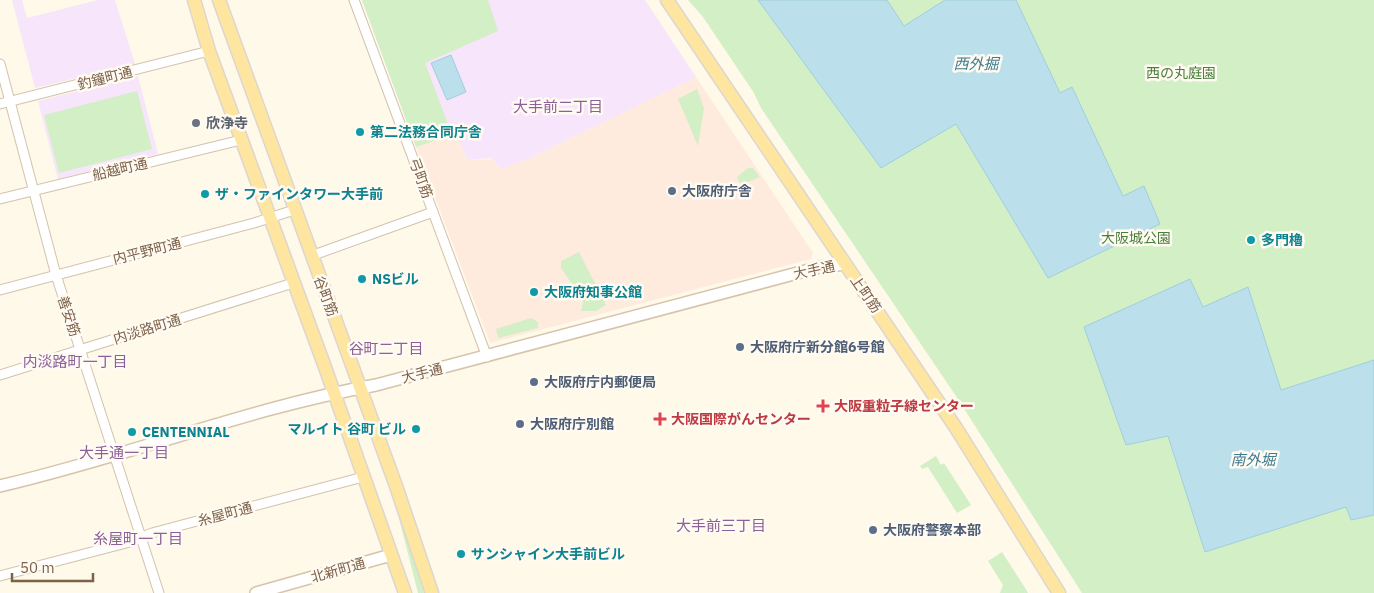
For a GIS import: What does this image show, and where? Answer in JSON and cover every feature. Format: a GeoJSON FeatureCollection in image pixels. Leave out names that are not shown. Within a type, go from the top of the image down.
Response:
{"type":"FeatureCollection","features":[{"type":"Feature","properties":{"kind":"main road","name":"谷町筋"},"geometry":{"type":"LineString","coordinates":[[194,0],[209,52],[334,392],[405,593]]}},
{"type":"Feature","properties":{"kind":"main road","name":"谷町筋"},"geometry":{"type":"LineString","coordinates":[[219,0],[360,388],[432,593]]}},
{"type":"Feature","properties":{"kind":"main road","name":"上町筋"},"geometry":{"type":"LineString","coordinates":[[667,0],[956,428],[1059,593]]}},
{"type":"Feature","properties":{"kind":"street","name":"弓町筋"},"geometry":{"type":"LineString","coordinates":[[354,0],[487,357]]}},
{"type":"Feature","properties":{"kind":"street","name":"釣鐘町通"},"geometry":{"type":"LineString","coordinates":[[0,104],[209,52]]}},
{"type":"Feature","properties":{"kind":"street","name":"善安筋"},"geometry":{"type":"LineString","coordinates":[[0,64],[56,275],[159,593]]}},
{"type":"Feature","properties":{"kind":"street","name":"船越町通"},"geometry":{"type":"LineString","coordinates":[[0,199],[241,140]]}},
{"type":"Feature","properties":{"kind":"street","name":"内平野町通"},"geometry":{"type":"LineString","coordinates":[[0,290],[294,210]]}},
{"type":"Feature","properties":{"kind":"street"},"geometry":{"type":"LineString","coordinates":[[311,256],[433,212]]}},
{"type":"Feature","properties":{"kind":"street","name":"大手通"},"geometry":{"type":"LineString","coordinates":[[0,486],[115,456],[317,396],[360,388],[487,357],[820,267],[845,264]]}},
{"type":"Feature","properties":{"kind":"street","name":"内淡路町通"},"geometry":{"type":"LineString","coordinates":[[0,375],[293,283]]}},
{"type":"Feature","properties":{"kind":"street","name":"糸屋町通"},"geometry":{"type":"LineString","coordinates":[[0,576],[363,478]]}},
{"type":"Feature","properties":{"kind":"street","name":"北新町通"},"geometry":{"type":"LineString","coordinates":[[256,593],[391,555]]}},
{"type":"Feature","properties":{"kind":"shaded area"},"geometry":{"type":"Polygon","coordinates":[[[12,0],[22,0],[27,18],[98,0],[115,0],[135,64],[35,88],[12,0]]]}},
{"type":"Feature","properties":{"kind":"shaded area"},"geometry":{"type":"Polygon","coordinates":[[[362,0],[645,0],[696,77],[530,158],[501,169],[491,158],[468,160],[455,133],[416,147],[362,0]]]}},
{"type":"Feature","properties":{"kind":"shaded area"},"geometry":{"type":"Polygon","coordinates":[[[138,76],[158,154],[58,179],[38,101],[138,76]]]}},
{"type":"Feature","properties":{"kind":"shaded area"},"geometry":{"type":"Polygon","coordinates":[[[696,77],[813,253],[811,259],[490,343],[416,147],[455,133],[468,160],[530,158],[696,77]]]}},
{"type":"Feature","properties":{"kind":"green space"},"geometry":{"type":"Polygon","coordinates":[[[362,0],[488,0],[498,31],[425,63],[452,135],[416,147],[362,0]]]}},
{"type":"Feature","properties":{"kind":"green space","name":"大阪城公園"},"geometry":{"type":"Polygon","coordinates":[[[688,0],[1374,0],[1374,593],[1082,593],[954,393],[761,108],[754,93],[703,17],[688,0]]]}},
{"type":"Feature","properties":{"kind":"green space"},"geometry":{"type":"Polygon","coordinates":[[[697,89],[704,108],[698,146],[678,99],[697,89]]]}},
{"type":"Feature","properties":{"kind":"green space"},"geometry":{"type":"Polygon","coordinates":[[[137,91],[152,149],[59,173],[44,115],[137,91]]]}},
{"type":"Feature","properties":{"kind":"green space"},"geometry":{"type":"Polygon","coordinates":[[[748,168],[753,168],[760,177],[744,184],[739,182],[737,177],[748,168]]]}},
{"type":"Feature","properties":{"kind":"green space"},"geometry":{"type":"Polygon","coordinates":[[[579,252],[606,305],[596,311],[581,311],[583,302],[581,297],[561,268],[561,261],[579,252]]]}},
{"type":"Feature","properties":{"kind":"green space"},"geometry":{"type":"Polygon","coordinates":[[[531,318],[538,322],[538,328],[498,338],[496,329],[531,318]]]}},
{"type":"Feature","properties":{"kind":"green space"},"geometry":{"type":"Polygon","coordinates":[[[936,456],[941,465],[944,463],[971,505],[957,513],[928,467],[922,469],[920,466],[936,456]]]}},
{"type":"Feature","properties":{"kind":"green space"},"geometry":{"type":"Polygon","coordinates":[[[400,518],[424,593],[418,593],[400,518]]]}},
{"type":"Feature","properties":{"kind":"green space"},"geometry":{"type":"Polygon","coordinates":[[[1002,552],[1028,593],[1000,593],[1003,585],[988,561],[1002,552]]]}},
{"type":"Feature","properties":{"kind":"water","name":"西外掘"},"geometry":{"type":"Polygon","coordinates":[[[758,0],[887,0],[904,26],[945,0],[1016,0],[1060,93],[1072,87],[1123,196],[1144,186],[1160,224],[1048,278],[956,124],[881,168],[758,0]]]}},
{"type":"Feature","properties":{"kind":"water"},"geometry":{"type":"Polygon","coordinates":[[[451,55],[466,92],[447,100],[431,63],[451,55]]]}},
{"type":"Feature","properties":{"kind":"water","name":"南外堀"},"geometry":{"type":"Polygon","coordinates":[[[1190,279],[1203,307],[1248,287],[1281,390],[1374,360],[1374,515],[1351,520],[1346,507],[1205,552],[1168,436],[1126,445],[1084,327],[1190,279]]]}},
{"type":"Feature","properties":{"kind":"place","name":"欣浄寺"},"geometry":{"type":"Point","coordinates":[196,123]}},
{"type":"Feature","properties":{"kind":"place","name":"第二法務合同庁舎"},"geometry":{"type":"Point","coordinates":[360,132]}},
{"type":"Feature","properties":{"kind":"place","name":"大阪府庁舎"},"geometry":{"type":"Point","coordinates":[672,191]}},
{"type":"Feature","properties":{"kind":"place","name":"ザ・ファインタワー大手前"},"geometry":{"type":"Point","coordinates":[205,194]}},
{"type":"Feature","properties":{"kind":"place","name":"多門櫓"},"geometry":{"type":"Point","coordinates":[1251,240]}},
{"type":"Feature","properties":{"kind":"place","name":"NSビル"},"geometry":{"type":"Point","coordinates":[362,279]}},
{"type":"Feature","properties":{"kind":"place","name":"大阪府知事公館"},"geometry":{"type":"Point","coordinates":[534,292]}},
{"type":"Feature","properties":{"kind":"place","name":"大阪府庁新分館6号館"},"geometry":{"type":"Point","coordinates":[740,347]}},
{"type":"Feature","properties":{"kind":"place","name":"大阪府庁内郵便局"},"geometry":{"type":"Point","coordinates":[534,382]}},
{"type":"Feature","properties":{"kind":"place","name":"大阪重粒子線センター"},"geometry":{"type":"Point","coordinates":[823,406]}},
{"type":"Feature","properties":{"kind":"place","name":"大阪国際がんセンター"},"geometry":{"type":"Point","coordinates":[660,419]}},
{"type":"Feature","properties":{"kind":"place","name":"大阪府庁別館"},"geometry":{"type":"Point","coordinates":[520,424]}},
{"type":"Feature","properties":{"kind":"place","name":"マルイト 谷町 ビル"},"geometry":{"type":"Point","coordinates":[416,429]}},
{"type":"Feature","properties":{"kind":"place","name":"CENTENNIAL"},"geometry":{"type":"Point","coordinates":[132,432]}},
{"type":"Feature","properties":{"kind":"place","name":"大阪府警察本部"},"geometry":{"type":"Point","coordinates":[873,530]}},
{"type":"Feature","properties":{"kind":"place","name":"サンシャイン大手前ビル"},"geometry":{"type":"Point","coordinates":[461,554]}},
{"type":"Feature","properties":{"kind":"district","name":"大手前二丁目"},"geometry":{"type":"Point","coordinates":[558,106]}},
{"type":"Feature","properties":{"kind":"district","name":"谷町二丁目"},"geometry":{"type":"Point","coordinates":[386,348]}},
{"type":"Feature","properties":{"kind":"district","name":"内淡路町一丁目"},"geometry":{"type":"Point","coordinates":[75,361]}},
{"type":"Feature","properties":{"kind":"district","name":"大手通一丁目"},"geometry":{"type":"Point","coordinates":[124,452]}},
{"type":"Feature","properties":{"kind":"district","name":"大手前三丁目"},"geometry":{"type":"Point","coordinates":[721,525]}},
{"type":"Feature","properties":{"kind":"district","name":"糸屋町一丁目"},"geometry":{"type":"Point","coordinates":[138,538]}},
{"type":"Feature","properties":{"kind":"park label","name":"西の丸庭園"},"geometry":{"type":"Point","coordinates":[1181,73]}}]}
